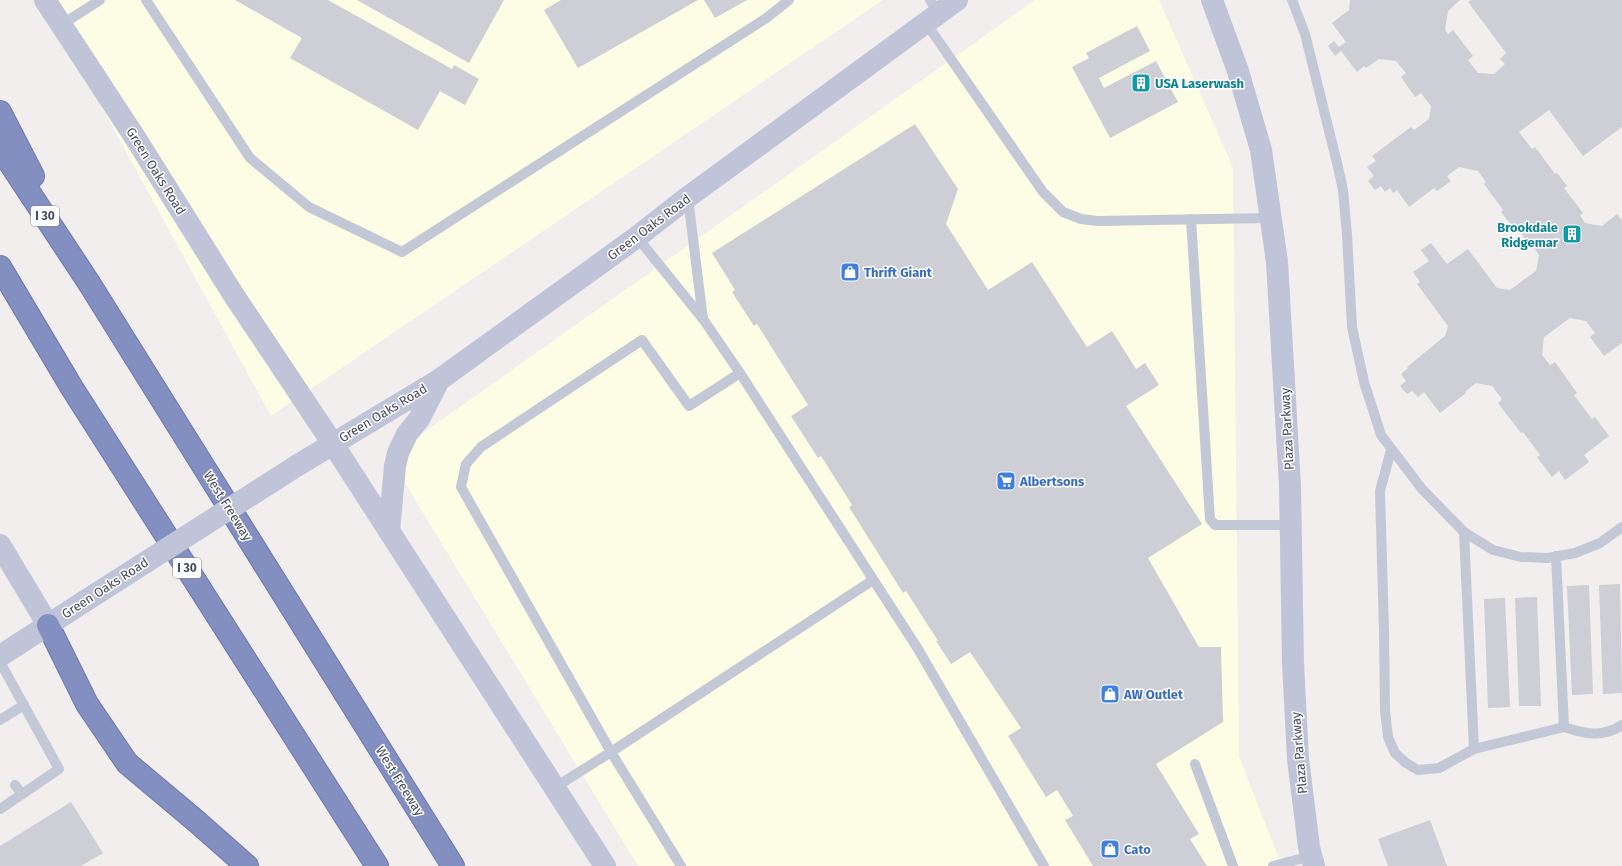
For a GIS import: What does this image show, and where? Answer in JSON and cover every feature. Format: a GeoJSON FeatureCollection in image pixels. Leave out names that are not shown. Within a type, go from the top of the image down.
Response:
{"type":"FeatureCollection","features":[{"type":"Feature","properties":{"kind":"highway"},"geometry":{"type":"LineString","coordinates":[[0,112],[89,283]]}},
{"type":"Feature","properties":{"kind":"highway","name":"West Freeway"},"geometry":{"type":"LineString","coordinates":[[0,148],[89,283],[453,866]]}},
{"type":"Feature","properties":{"kind":"highway","name":"I 30"},"geometry":{"type":"LineString","coordinates":[[0,267],[72,388],[377,866]]}},
{"type":"Feature","properties":{"kind":"highway"},"geometry":{"type":"LineString","coordinates":[[0,288],[72,388]]}},
{"type":"Feature","properties":{"kind":"highway"},"geometry":{"type":"LineString","coordinates":[[48,625],[87,704],[127,763],[247,866]]}},
{"type":"Feature","properties":{"kind":"main road","name":"Green Oaks Road"},"geometry":{"type":"LineString","coordinates":[[45,0],[136,139],[233,294],[333,444]]}},
{"type":"Feature","properties":{"kind":"main road","name":"Green Oaks Road"},"geometry":{"type":"LineString","coordinates":[[0,656],[298,465],[439,380],[637,237],[932,12],[957,0]]}},
{"type":"Feature","properties":{"kind":"main road","name":"Plaza Parkway"},"geometry":{"type":"LineString","coordinates":[[1212,0],[1238,71],[1260,150],[1277,262],[1290,486],[1293,663],[1298,759],[1309,847],[1313,861]]}},
{"type":"Feature","properties":{"kind":"main road"},"geometry":{"type":"LineString","coordinates":[[389,531],[395,465],[398,453],[407,434],[419,419],[439,380]]}},
{"type":"Feature","properties":{"kind":"main road"},"geometry":{"type":"LineString","coordinates":[[333,444],[605,866]]}},
{"type":"Feature","properties":{"kind":"main road"},"geometry":{"type":"LineString","coordinates":[[0,545],[48,625]]}},
{"type":"Feature","properties":{"kind":"lane"},"geometry":{"type":"LineString","coordinates":[[61,25],[100,0]]}},
{"type":"Feature","properties":{"kind":"lane"},"geometry":{"type":"LineString","coordinates":[[146,0],[250,158],[309,208],[402,252],[758,23],[789,0]]}},
{"type":"Feature","properties":{"kind":"lane"},"geometry":{"type":"LineString","coordinates":[[1292,0],[1309,48],[1343,190],[1352,327],[1364,382],[1381,435],[1422,489],[1464,532],[1493,550],[1521,557],[1548,558],[1576,553],[1600,543],[1622,527]]}},
{"type":"Feature","properties":{"kind":"lane"},"geometry":{"type":"LineString","coordinates":[[932,12],[1043,192],[1063,212],[1081,219],[1097,221],[1271,218]]}},
{"type":"Feature","properties":{"kind":"lane"},"geometry":{"type":"LineString","coordinates":[[688,197],[703,319]]}},
{"type":"Feature","properties":{"kind":"lane"},"geometry":{"type":"LineString","coordinates":[[1191,219],[1210,519],[1215,525],[1290,525]]}},
{"type":"Feature","properties":{"kind":"lane"},"geometry":{"type":"LineString","coordinates":[[637,237],[703,319],[740,373],[918,649],[1044,866]]}},
{"type":"Feature","properties":{"kind":"lane"},"geometry":{"type":"LineString","coordinates":[[681,866],[611,752],[461,487],[466,464],[482,447],[642,340],[689,406],[740,373]]}},
{"type":"Feature","properties":{"kind":"lane"},"geometry":{"type":"LineString","coordinates":[[1392,450],[1380,491],[1385,711],[1388,737],[1395,753],[1406,763],[1418,770],[1439,768],[1474,749],[1564,727],[1582,733],[1597,735],[1615,730],[1622,725]]}},
{"type":"Feature","properties":{"kind":"lane"},"geometry":{"type":"LineString","coordinates":[[1464,532],[1474,749]]}},
{"type":"Feature","properties":{"kind":"lane"},"geometry":{"type":"LineString","coordinates":[[1556,556],[1564,727]]}},
{"type":"Feature","properties":{"kind":"lane"},"geometry":{"type":"LineString","coordinates":[[554,788],[873,580]]}},
{"type":"Feature","properties":{"kind":"lane"},"geometry":{"type":"LineString","coordinates":[[0,662],[59,769],[0,809]]}},
{"type":"Feature","properties":{"kind":"lane"},"geometry":{"type":"LineString","coordinates":[[0,720],[24,705]]}},
{"type":"Feature","properties":{"kind":"lane"},"geometry":{"type":"LineString","coordinates":[[1195,764],[1233,866]]}},
{"type":"Feature","properties":{"kind":"lane"},"geometry":{"type":"LineString","coordinates":[[15,785],[22,794]]}},
{"type":"Feature","properties":{"kind":"lane"},"geometry":{"type":"LineString","coordinates":[[1273,866],[1313,861]]}},
{"type":"Feature","properties":{"kind":"shaded area"},"geometry":{"type":"Polygon","coordinates":[[[43,0],[883,0],[271,416],[43,0]]]}},
{"type":"Feature","properties":{"kind":"shaded area"},"geometry":{"type":"Polygon","coordinates":[[[1035,0],[1159,0],[1233,168],[1239,757],[1282,866],[638,866],[389,457],[1035,0]]]}},
{"type":"Feature","properties":{"kind":"building"},"geometry":{"type":"Polygon","coordinates":[[[235,0],[328,0],[452,69],[454,65],[479,79],[465,105],[440,91],[418,130],[290,58],[302,38],[235,0]]]}},
{"type":"Feature","properties":{"kind":"building"},"geometry":{"type":"Polygon","coordinates":[[[357,0],[504,0],[469,63],[357,0]]]}},
{"type":"Feature","properties":{"kind":"building"},"geometry":{"type":"Polygon","coordinates":[[[561,0],[698,0],[578,68],[544,10],[561,0]]]}},
{"type":"Feature","properties":{"kind":"building"},"geometry":{"type":"Polygon","coordinates":[[[704,0],[747,0],[715,18],[704,0]]]}},
{"type":"Feature","properties":{"kind":"building","name":"Brookdale Ridgemar"},"geometry":{"type":"Polygon","coordinates":[[[1350,0],[1460,0],[1448,11],[1445,30],[1448,34],[1453,30],[1473,56],[1468,60],[1478,73],[1494,74],[1505,64],[1500,59],[1506,53],[1468,2],[1471,0],[1622,0],[1622,127],[1583,156],[1549,110],[1519,132],[1532,149],[1535,147],[1555,174],[1557,173],[1567,186],[1564,188],[1583,213],[1580,215],[1585,223],[1602,226],[1617,214],[1622,220],[1622,343],[1604,356],[1590,337],[1595,333],[1586,321],[1570,318],[1544,337],[1542,355],[1550,365],[1555,362],[1577,393],[1574,395],[1592,419],[1595,417],[1609,436],[1584,455],[1589,462],[1565,480],[1559,471],[1552,477],[1537,457],[1540,455],[1523,432],[1521,433],[1498,403],[1502,399],[1492,386],[1476,383],[1465,392],[1466,393],[1440,413],[1424,392],[1418,397],[1412,391],[1407,394],[1400,386],[1406,381],[1401,374],[1408,368],[1407,367],[1445,336],[1448,326],[1417,284],[1420,282],[1413,272],[1429,261],[1421,250],[1431,243],[1447,264],[1468,249],[1497,288],[1510,290],[1536,271],[1539,255],[1534,248],[1532,249],[1515,224],[1512,226],[1501,212],[1503,210],[1484,184],[1486,182],[1478,171],[1459,167],[1447,176],[1451,181],[1437,191],[1434,188],[1409,207],[1397,190],[1393,193],[1390,188],[1385,192],[1381,186],[1375,190],[1368,181],[1374,176],[1367,167],[1376,161],[1372,156],[1411,127],[1414,130],[1429,119],[1431,106],[1421,93],[1415,97],[1401,77],[1406,73],[1396,61],[1379,59],[1366,68],[1364,66],[1357,72],[1341,51],[1335,56],[1328,46],[1334,41],[1339,47],[1346,42],[1332,23],[1349,10],[1350,0]]]}},
{"type":"Feature","properties":{"kind":"building","name":"USA Laserwash"},"geometry":{"type":"Polygon","coordinates":[[[1137,26],[1150,51],[1099,78],[1104,88],[1156,61],[1178,102],[1110,138],[1072,67],[1089,58],[1086,53],[1137,26]]]}},
{"type":"Feature","properties":{"kind":"building"},"geometry":{"type":"Polygon","coordinates":[[[915,124],[958,189],[946,224],[988,290],[1032,262],[1087,347],[1112,331],[1136,369],[1145,363],[1159,385],[1126,406],[1202,524],[1148,558],[1199,647],[1221,647],[1223,722],[1156,764],[1199,834],[1190,839],[1207,866],[1093,866],[1065,820],[1073,816],[1057,790],[1046,797],[1008,736],[1021,728],[970,652],[951,664],[906,591],[903,593],[849,507],[852,505],[821,456],[818,458],[791,416],[808,405],[757,324],[754,326],[732,292],[735,290],[712,253],[915,124]]]}},
{"type":"Feature","properties":{"kind":"building"},"geometry":{"type":"Polygon","coordinates":[[[1620,584],[1622,693],[1603,694],[1599,585],[1620,584]]]}},
{"type":"Feature","properties":{"kind":"building"},"geometry":{"type":"Polygon","coordinates":[[[1589,585],[1593,694],[1572,695],[1567,586],[1589,585]]]}},
{"type":"Feature","properties":{"kind":"building"},"geometry":{"type":"Polygon","coordinates":[[[1537,597],[1541,706],[1519,706],[1515,598],[1537,597]]]}},
{"type":"Feature","properties":{"kind":"building"},"geometry":{"type":"Polygon","coordinates":[[[1505,598],[1510,707],[1488,708],[1484,599],[1505,598]]]}},
{"type":"Feature","properties":{"kind":"building"},"geometry":{"type":"Polygon","coordinates":[[[71,802],[103,853],[81,866],[0,866],[0,846],[71,802]]]}},
{"type":"Feature","properties":{"kind":"building"},"geometry":{"type":"Polygon","coordinates":[[[1430,820],[1447,866],[1388,866],[1378,839],[1430,820]]]}},
{"type":"Feature","properties":{"kind":"place","name":"USA Laserwash"},"geometry":{"type":"Point","coordinates":[1141,83]}},
{"type":"Feature","properties":{"kind":"place","name":"Brookdale Ridgemar"},"geometry":{"type":"Point","coordinates":[1572,234]}},
{"type":"Feature","properties":{"kind":"place","name":"Thrift Giant"},"geometry":{"type":"Point","coordinates":[850,272]}},
{"type":"Feature","properties":{"kind":"place","name":"Albertsons"},"geometry":{"type":"Point","coordinates":[1006,481]}},
{"type":"Feature","properties":{"kind":"place","name":"AW Outlet"},"geometry":{"type":"Point","coordinates":[1110,694]}},
{"type":"Feature","properties":{"kind":"place","name":"Cato"},"geometry":{"type":"Point","coordinates":[1110,849]}}]}
